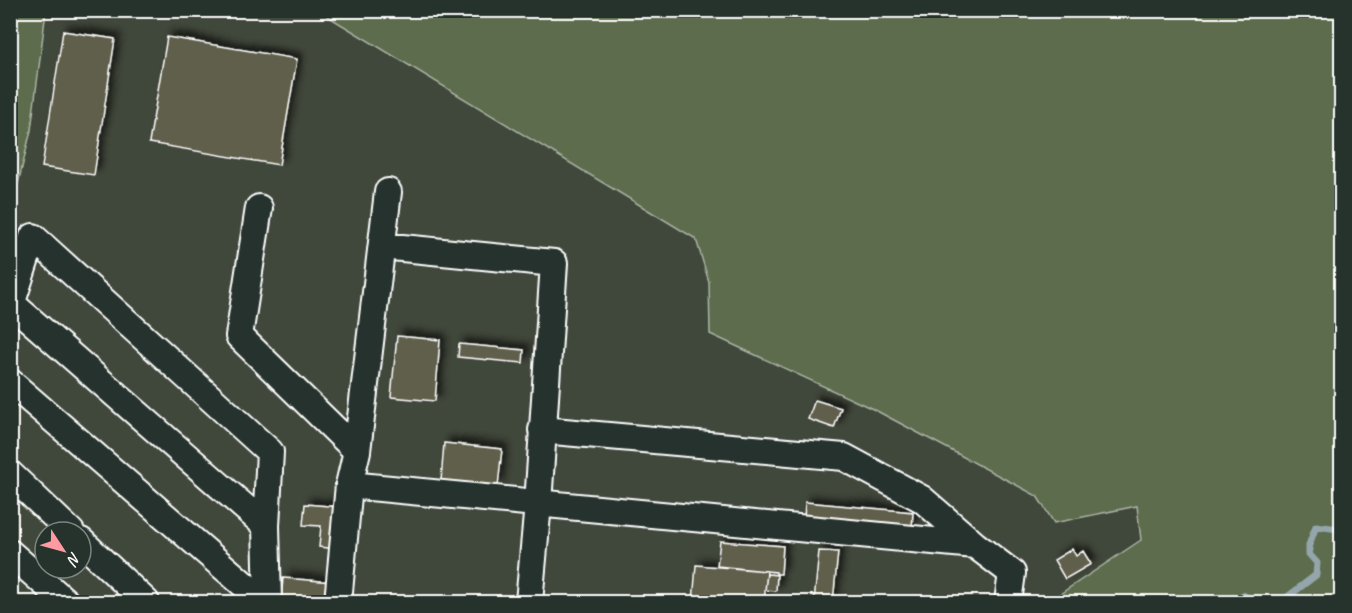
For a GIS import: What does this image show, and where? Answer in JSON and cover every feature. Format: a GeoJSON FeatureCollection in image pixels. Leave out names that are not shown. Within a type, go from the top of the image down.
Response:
{"type":"FeatureCollection","features":[{"type":"Feature","properties":{"kind":"lane"},"geometry":{"type":"LineString","coordinates":[[338,603],[349,485],[357,451],[388,192]]}},
{"type":"Feature","properties":{"kind":"lane"},"geometry":{"type":"LineString","coordinates":[[259,208],[239,336],[357,451]]}},
{"type":"Feature","properties":{"kind":"lane"},"geometry":{"type":"LineString","coordinates":[[266,526],[11,306],[33,237],[270,452],[266,526],[266,603]]}},
{"type":"Feature","properties":{"kind":"lane"},"geometry":{"type":"LineString","coordinates":[[382,246],[554,263],[529,603]]}},
{"type":"Feature","properties":{"kind":"lane"},"geometry":{"type":"LineString","coordinates":[[10,382],[266,603]]}},
{"type":"Feature","properties":{"kind":"lane"},"geometry":{"type":"LineString","coordinates":[[542,430],[844,457],[922,499],[975,545],[1012,573],[1008,603]]}},
{"type":"Feature","properties":{"kind":"lane"},"geometry":{"type":"LineString","coordinates":[[10,474],[59,520]]}},
{"type":"Feature","properties":{"kind":"lane"},"geometry":{"type":"LineString","coordinates":[[349,485],[975,545]]}},
{"type":"Feature","properties":{"kind":"lane"},"geometry":{"type":"LineString","coordinates":[[93,552],[146,603]]}},
{"type":"Feature","properties":{"kind":"lane"},"geometry":{"type":"LineString","coordinates":[[10,553],[66,603]]}},
{"type":"Feature","properties":{"kind":"shaded area"},"geometry":{"type":"Polygon","coordinates":[[[46,11],[319,11],[696,239],[709,282],[710,334],[875,410],[1037,496],[1054,523],[1137,506],[1141,540],[1048,602],[11,602],[11,213],[31,130],[46,11]]]}},
{"type":"Feature","properties":{"kind":"green space"},"geometry":{"type":"Polygon","coordinates":[[[11,10],[46,11],[31,130],[11,213],[11,10]]]}},
{"type":"Feature","properties":{"kind":"green space"},"geometry":{"type":"Polygon","coordinates":[[[319,11],[1341,11],[1341,602],[1048,602],[1141,540],[1137,506],[1054,523],[1037,496],[875,410],[710,334],[709,282],[696,239],[319,11]]]}},
{"type":"Feature","properties":{"kind":"building"},"geometry":{"type":"Polygon","coordinates":[[[63,31],[115,39],[94,175],[42,167],[63,31]]]}},
{"type":"Feature","properties":{"kind":"building"},"geometry":{"type":"Polygon","coordinates":[[[167,37],[297,59],[279,165],[149,143],[167,37]]]}},
{"type":"Feature","properties":{"kind":"building"},"geometry":{"type":"Polygon","coordinates":[[[397,336],[440,340],[435,401],[391,397],[397,336]]]}},
{"type":"Feature","properties":{"kind":"building"},"geometry":{"type":"Polygon","coordinates":[[[459,344],[524,350],[523,363],[458,357],[459,344]]]}},
{"type":"Feature","properties":{"kind":"building"},"geometry":{"type":"Polygon","coordinates":[[[815,400],[841,408],[834,428],[808,419],[815,400]]]}},
{"type":"Feature","properties":{"kind":"building"},"geometry":{"type":"Polygon","coordinates":[[[444,443],[502,449],[498,486],[441,481],[444,443]]]}},
{"type":"Feature","properties":{"kind":"building"},"geometry":{"type":"Polygon","coordinates":[[[805,502],[913,512],[912,528],[804,518],[805,502]]]}},
{"type":"Feature","properties":{"kind":"building"},"geometry":{"type":"Polygon","coordinates":[[[305,504],[340,507],[336,549],[319,547],[321,526],[303,525],[305,504]]]}},
{"type":"Feature","properties":{"kind":"building"},"geometry":{"type":"Polygon","coordinates":[[[720,541],[783,546],[781,574],[717,566],[720,541]]]}},
{"type":"Feature","properties":{"kind":"building"},"geometry":{"type":"Polygon","coordinates":[[[1072,549],[1076,556],[1083,551],[1091,564],[1065,579],[1054,560],[1072,549]]]}},
{"type":"Feature","properties":{"kind":"building"},"geometry":{"type":"Polygon","coordinates":[[[819,551],[838,552],[833,602],[814,602],[819,551]]]}},
{"type":"Feature","properties":{"kind":"building"},"geometry":{"type":"Polygon","coordinates":[[[696,565],[767,571],[764,602],[693,602],[696,565]]]}},
{"type":"Feature","properties":{"kind":"building"},"geometry":{"type":"Polygon","coordinates":[[[767,574],[777,575],[776,591],[765,590],[767,574]]]}},
{"type":"Feature","properties":{"kind":"building"},"geometry":{"type":"Polygon","coordinates":[[[283,578],[333,582],[331,602],[281,602],[283,578]]]}},
{"type":"Feature","properties":{"kind":"waterway"},"geometry":{"type":"LineString","coordinates":[[1281,602],[1316,575],[1317,563],[1309,554],[1309,545],[1316,526],[1339,529],[1342,525]]}},
{"type":"Feature","properties":{"kind":"waterway"},"geometry":{"type":"LineString","coordinates":[[1241,602],[1243,595],[1252,600],[1265,602]]}}]}
